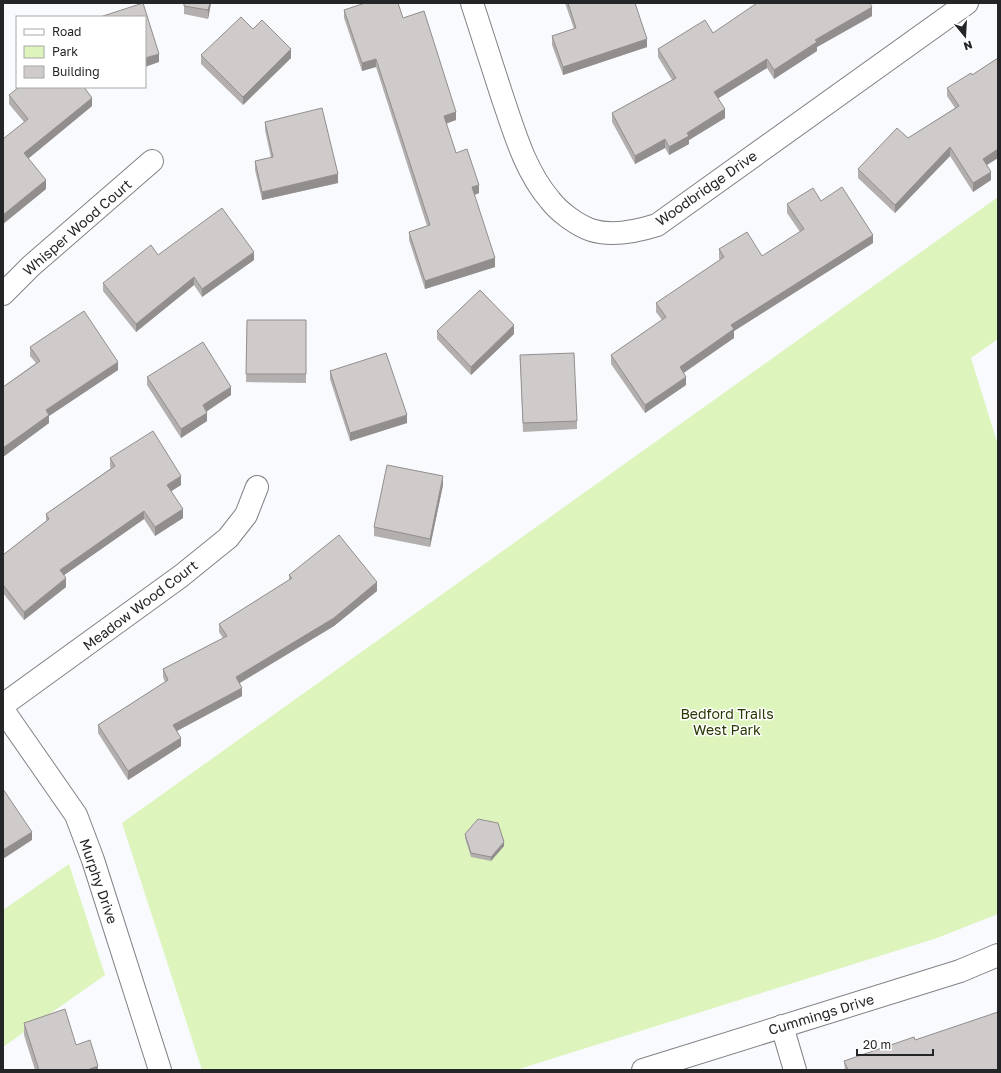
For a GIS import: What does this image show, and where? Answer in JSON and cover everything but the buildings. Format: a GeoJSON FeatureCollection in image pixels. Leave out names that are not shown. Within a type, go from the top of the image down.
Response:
{"type":"FeatureCollection","features":[{"type":"Feature","properties":{"kind":"street","name":"Woodbridge Drive"},"geometry":{"type":"LineString","coordinates":[[472,3],[516,138],[534,177],[550,201],[570,218],[592,230],[612,233],[640,230],[657,225],[968,3]]}},
{"type":"Feature","properties":{"kind":"street","name":"Whisper Wood Court"},"geometry":{"type":"LineString","coordinates":[[3,294],[31,266],[152,161]]}},
{"type":"Feature","properties":{"kind":"street","name":"Meadow Wood Court"},"geometry":{"type":"LineString","coordinates":[[3,705],[181,576],[228,538],[246,516],[258,487]]}},
{"type":"Feature","properties":{"kind":"street","name":"Murphy Drive"},"geometry":{"type":"LineString","coordinates":[[3,710],[76,815],[93,860],[160,1070]]}},
{"type":"Feature","properties":{"kind":"street","name":"Cummings Drive"},"geometry":{"type":"LineString","coordinates":[[643,1070],[960,971],[998,955]]}},
{"type":"Feature","properties":{"kind":"street"},"geometry":{"type":"LineString","coordinates":[[782,1026],[795,1070]]}},
{"type":"Feature","properties":{"kind":"green space","name":"Bedford Trails West Park"},"geometry":{"type":"Polygon","coordinates":[[[998,197],[998,339],[971,358],[998,445],[998,914],[937,938],[516,1070],[202,1070],[122,823],[998,197]]]}},
{"type":"Feature","properties":{"kind":"green space"},"geometry":{"type":"Polygon","coordinates":[[[69,864],[105,975],[3,1047],[3,910],[69,864]]]}}]}
